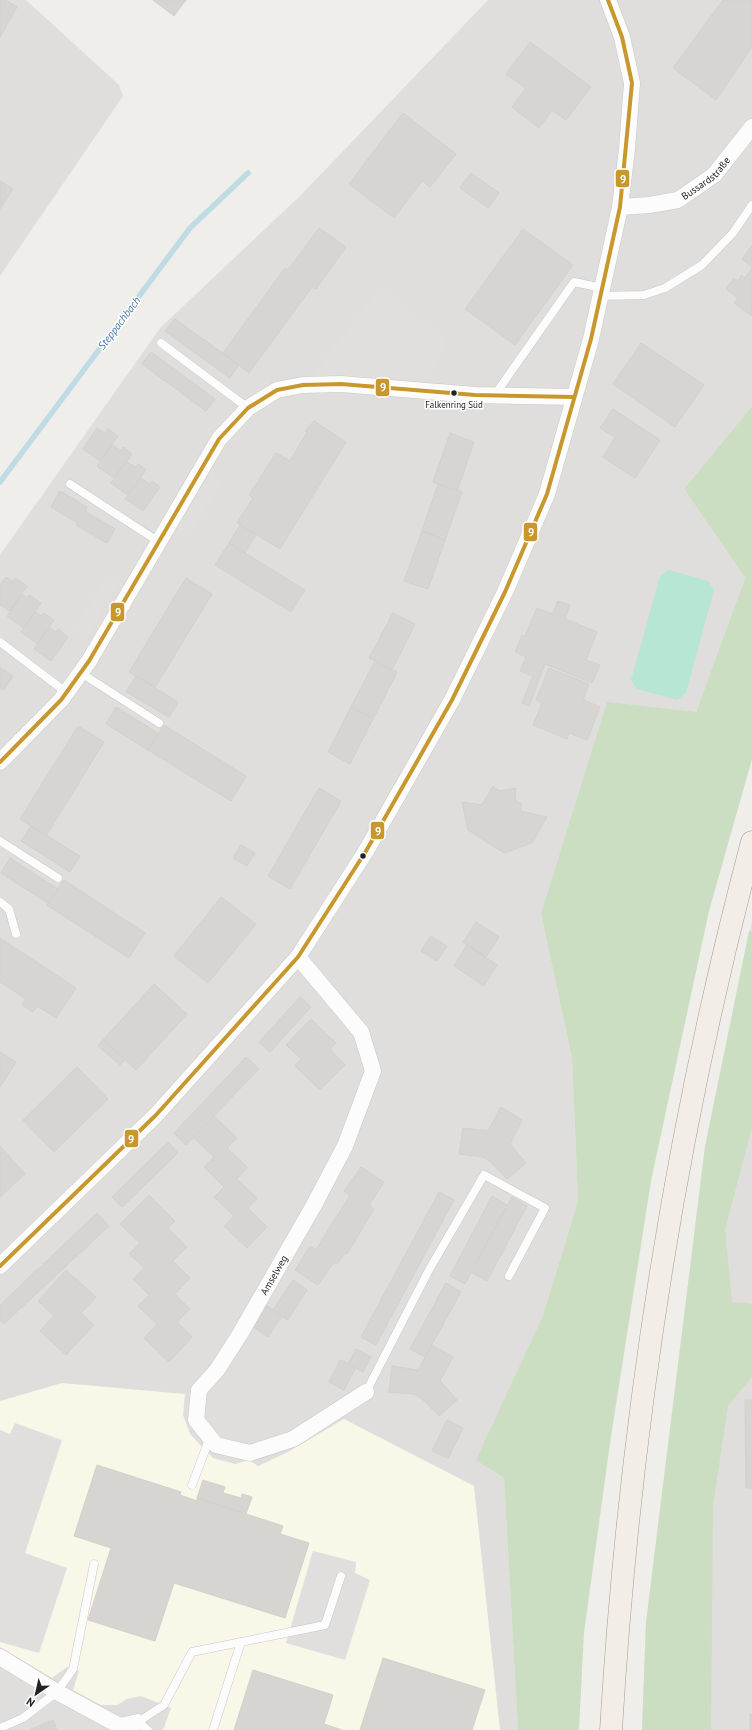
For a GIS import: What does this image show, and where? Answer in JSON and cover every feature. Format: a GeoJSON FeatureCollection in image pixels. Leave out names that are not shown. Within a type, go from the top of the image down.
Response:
{"type":"FeatureCollection","features":[{"type":"Feature","properties":{"kind":"main road"},"geometry":{"type":"LineString","coordinates":[[611,1730],[622,1578],[633,1476],[661,1274],[698,1073],[720,972],[752,842]]}},
{"type":"Feature","properties":{"kind":"street"},"geometry":{"type":"LineString","coordinates":[[0,1266],[156,1115],[298,957],[366,851],[452,700],[502,599],[546,494],[590,339],[620,207],[627,149],[632,83],[622,37],[608,0]]}},
{"type":"Feature","properties":{"kind":"street","name":"Bussardstraße"},"geometry":{"type":"LineString","coordinates":[[620,207],[649,206],[678,200],[714,175],[752,127]]}},
{"type":"Feature","properties":{"kind":"street"},"geometry":{"type":"LineString","coordinates":[[0,762],[67,693],[80,674],[159,542],[219,439],[248,408],[277,390],[303,385],[341,384],[494,396],[574,397]]}},
{"type":"Feature","properties":{"kind":"street","name":"Amselweg"},"geometry":{"type":"LineString","coordinates":[[298,957],[361,1032],[373,1071],[345,1146],[314,1204],[240,1334],[217,1370],[199,1390],[196,1420],[216,1445],[250,1453],[293,1439],[366,1392]]}},
{"type":"Feature","properties":{"kind":"street"},"geometry":{"type":"LineString","coordinates":[[0,1657],[57,1692],[120,1726],[143,1726]]}},
{"type":"Feature","properties":{"kind":"lane"},"geometry":{"type":"LineString","coordinates":[[494,396],[574,282],[601,292],[644,295],[665,288],[702,266],[733,233],[752,205]]}},
{"type":"Feature","properties":{"kind":"lane"},"geometry":{"type":"LineString","coordinates":[[161,343],[248,408]]}},
{"type":"Feature","properties":{"kind":"lane"},"geometry":{"type":"LineString","coordinates":[[70,484],[159,542]]}},
{"type":"Feature","properties":{"kind":"lane"},"geometry":{"type":"LineString","coordinates":[[0,642],[67,693]]}},
{"type":"Feature","properties":{"kind":"lane"},"geometry":{"type":"LineString","coordinates":[[80,674],[159,723]]}},
{"type":"Feature","properties":{"kind":"lane"},"geometry":{"type":"LineString","coordinates":[[0,841],[58,878]]}},
{"type":"Feature","properties":{"kind":"lane"},"geometry":{"type":"LineString","coordinates":[[0,902],[9,908],[16,934]]}},
{"type":"Feature","properties":{"kind":"lane"},"geometry":{"type":"LineString","coordinates":[[366,1392],[429,1270],[484,1175],[545,1208],[509,1276]]}},
{"type":"Feature","properties":{"kind":"lane"},"geometry":{"type":"LineString","coordinates":[[192,1485],[210,1437]]}},
{"type":"Feature","properties":{"kind":"lane"},"geometry":{"type":"LineString","coordinates":[[0,1728],[23,1718],[57,1692],[73,1669],[94,1564]]}},
{"type":"Feature","properties":{"kind":"lane"},"geometry":{"type":"LineString","coordinates":[[143,1726],[164,1705],[192,1652],[325,1625],[341,1576]]}},
{"type":"Feature","properties":{"kind":"lane"},"geometry":{"type":"LineString","coordinates":[[213,1730],[242,1642]]}},
{"type":"Feature","properties":{"kind":"shaded area"},"geometry":{"type":"Polygon","coordinates":[[[0,0],[26,0],[119,85],[123,96],[0,276],[0,0]]]}},
{"type":"Feature","properties":{"kind":"shaded area"},"geometry":{"type":"Polygon","coordinates":[[[488,0],[752,0],[752,406],[684,489],[745,578],[696,712],[541,914],[572,1058],[578,1201],[542,1318],[504,1478],[518,1730],[0,1730],[0,555],[160,328],[301,195],[488,0]]]}},
{"type":"Feature","properties":{"kind":"shaded area"},"geometry":{"type":"Polygon","coordinates":[[[379,288],[449,342],[426,380],[313,375],[379,288]]]}},
{"type":"Feature","properties":{"kind":"shaded area"},"geometry":{"type":"Polygon","coordinates":[[[213,468],[219,487],[195,527],[175,534],[213,468]]]}},
{"type":"Feature","properties":{"kind":"shaded area"},"geometry":{"type":"Polygon","coordinates":[[[106,576],[119,584],[84,640],[77,625],[106,576]]]}},
{"type":"Feature","properties":{"kind":"shaded area"},"geometry":{"type":"Polygon","coordinates":[[[752,921],[752,1730],[642,1730],[646,1623],[705,1147],[752,921]]]}},
{"type":"Feature","properties":{"kind":"shaded area"},"geometry":{"type":"Polygon","coordinates":[[[62,1383],[185,1394],[183,1415],[190,1434],[213,1458],[235,1464],[249,1460],[258,1466],[288,1452],[344,1419],[474,1486],[500,1730],[163,1730],[171,1708],[141,1696],[127,1699],[117,1705],[101,1705],[73,1690],[79,1671],[67,1667],[52,1678],[0,1647],[0,1401],[62,1383]]]}},
{"type":"Feature","properties":{"kind":"shaded area"},"geometry":{"type":"Polygon","coordinates":[[[15,1423],[62,1440],[25,1553],[67,1568],[39,1653],[0,1642],[0,1430],[10,1434],[15,1423]]]}},
{"type":"Feature","properties":{"kind":"shaded area"},"geometry":{"type":"Polygon","coordinates":[[[313,1551],[356,1562],[355,1573],[370,1580],[345,1660],[286,1643],[313,1551]]]}},
{"type":"Feature","properties":{"kind":"green space"},"geometry":{"type":"Polygon","coordinates":[[[752,406],[752,759],[709,911],[651,1181],[610,1443],[584,1633],[579,1730],[518,1730],[504,1478],[476,1460],[542,1318],[578,1201],[572,1058],[541,914],[607,702],[696,712],[745,578],[684,489],[752,406]]]}},
{"type":"Feature","properties":{"kind":"green space"},"geometry":{"type":"Polygon","coordinates":[[[670,570],[708,581],[714,590],[686,693],[677,700],[637,689],[631,680],[660,576],[670,570]]]}},
{"type":"Feature","properties":{"kind":"green space"},"geometry":{"type":"Polygon","coordinates":[[[749,931],[752,932],[752,1128],[725,1229],[732,1302],[752,1304],[752,1377],[728,1406],[713,1505],[711,1730],[642,1730],[646,1623],[705,1147],[749,931]]]}},
{"type":"Feature","properties":{"kind":"building"},"geometry":{"type":"Polygon","coordinates":[[[0,0],[5,0],[17,7],[0,37],[0,0]]]}},
{"type":"Feature","properties":{"kind":"building"},"geometry":{"type":"Polygon","coordinates":[[[153,0],[186,0],[174,16],[153,0]]]}},
{"type":"Feature","properties":{"kind":"building"},"geometry":{"type":"Polygon","coordinates":[[[723,0],[752,0],[752,47],[716,100],[673,68],[723,0]]]}},
{"type":"Feature","properties":{"kind":"building"},"geometry":{"type":"Polygon","coordinates":[[[530,42],[591,87],[566,120],[552,110],[539,128],[512,107],[526,88],[506,74],[530,42]]]}},
{"type":"Feature","properties":{"kind":"building"},"geometry":{"type":"Polygon","coordinates":[[[403,113],[456,154],[430,187],[422,181],[394,218],[349,184],[403,113]]]}},
{"type":"Feature","properties":{"kind":"building"},"geometry":{"type":"Polygon","coordinates":[[[471,173],[499,193],[488,208],[460,188],[471,173]]]}},
{"type":"Feature","properties":{"kind":"building"},"geometry":{"type":"Polygon","coordinates":[[[0,181],[13,189],[0,209],[0,181]]]}},
{"type":"Feature","properties":{"kind":"building"},"geometry":{"type":"Polygon","coordinates":[[[319,228],[346,247],[316,289],[312,287],[249,373],[223,353],[285,268],[288,270],[319,228]]]}},
{"type":"Feature","properties":{"kind":"building"},"geometry":{"type":"Polygon","coordinates":[[[523,229],[573,265],[515,345],[465,309],[523,229]]]}},
{"type":"Feature","properties":{"kind":"building"},"geometry":{"type":"Polygon","coordinates":[[[752,245],[752,267],[742,259],[752,245]]]}},
{"type":"Feature","properties":{"kind":"building"},"geometry":{"type":"Polygon","coordinates":[[[752,268],[752,316],[734,303],[738,298],[726,289],[734,278],[738,281],[742,275],[745,278],[752,268]]]}},
{"type":"Feature","properties":{"kind":"building"},"geometry":{"type":"Polygon","coordinates":[[[175,319],[239,365],[230,378],[165,331],[175,319]]]}},
{"type":"Feature","properties":{"kind":"building"},"geometry":{"type":"Polygon","coordinates":[[[641,343],[704,385],[675,427],[613,384],[641,343]]]}},
{"type":"Feature","properties":{"kind":"building"},"geometry":{"type":"Polygon","coordinates":[[[151,352],[215,399],[206,411],[142,364],[151,352]]]}},
{"type":"Feature","properties":{"kind":"building"},"geometry":{"type":"Polygon","coordinates":[[[613,409],[660,440],[635,478],[603,457],[615,437],[600,428],[613,409]]]}},
{"type":"Feature","properties":{"kind":"building"},"geometry":{"type":"Polygon","coordinates":[[[314,421],[346,442],[280,549],[237,523],[253,498],[249,495],[276,453],[290,461],[307,432],[305,431],[314,421]]]}},
{"type":"Feature","properties":{"kind":"building"},"geometry":{"type":"Polygon","coordinates":[[[97,428],[105,433],[108,429],[118,436],[100,461],[83,449],[97,428]]]}},
{"type":"Feature","properties":{"kind":"building"},"geometry":{"type":"Polygon","coordinates":[[[450,433],[474,442],[457,491],[433,482],[450,433]]]}},
{"type":"Feature","properties":{"kind":"building"},"geometry":{"type":"Polygon","coordinates":[[[112,445],[121,451],[123,447],[132,454],[114,478],[97,466],[112,445]]]}},
{"type":"Feature","properties":{"kind":"building"},"geometry":{"type":"Polygon","coordinates":[[[126,461],[135,467],[138,464],[146,470],[128,495],[111,483],[126,461]]]}},
{"type":"Feature","properties":{"kind":"building"},"geometry":{"type":"Polygon","coordinates":[[[140,478],[150,484],[152,481],[160,487],[143,511],[125,499],[140,478]]]}},
{"type":"Feature","properties":{"kind":"building"},"geometry":{"type":"Polygon","coordinates":[[[438,484],[462,492],[445,540],[422,531],[438,484]]]}},
{"type":"Feature","properties":{"kind":"building"},"geometry":{"type":"Polygon","coordinates":[[[60,491],[87,507],[85,511],[115,529],[107,543],[76,525],[78,523],[51,507],[60,491]]]}},
{"type":"Feature","properties":{"kind":"building"},"geometry":{"type":"Polygon","coordinates":[[[240,525],[256,535],[245,553],[229,543],[240,525]]]}},
{"type":"Feature","properties":{"kind":"building"},"geometry":{"type":"Polygon","coordinates":[[[422,531],[445,540],[428,589],[404,581],[422,531]]]}},
{"type":"Feature","properties":{"kind":"building"},"geometry":{"type":"Polygon","coordinates":[[[229,543],[305,590],[291,612],[215,565],[229,543]]]}},
{"type":"Feature","properties":{"kind":"building"},"geometry":{"type":"Polygon","coordinates":[[[6,577],[13,582],[15,578],[27,586],[10,611],[0,605],[0,585],[6,577]]]}},
{"type":"Feature","properties":{"kind":"building"},"geometry":{"type":"Polygon","coordinates":[[[186,578],[212,594],[155,687],[129,672],[186,578]]]}},
{"type":"Feature","properties":{"kind":"building"},"geometry":{"type":"Polygon","coordinates":[[[22,594],[27,598],[29,595],[41,603],[24,628],[7,616],[22,594]]]}},
{"type":"Feature","properties":{"kind":"building"},"geometry":{"type":"Polygon","coordinates":[[[558,601],[570,605],[565,619],[597,632],[586,660],[600,665],[592,683],[545,664],[529,706],[522,703],[533,676],[520,671],[526,657],[515,652],[522,635],[525,636],[537,608],[553,614],[558,601]]]}},
{"type":"Feature","properties":{"kind":"building"},"geometry":{"type":"Polygon","coordinates":[[[35,612],[41,616],[44,613],[54,620],[38,644],[21,632],[35,612]]]}},
{"type":"Feature","properties":{"kind":"building"},"geometry":{"type":"Polygon","coordinates":[[[393,613],[415,624],[392,670],[369,658],[393,613]]]}},
{"type":"Feature","properties":{"kind":"building"},"geometry":{"type":"Polygon","coordinates":[[[49,627],[56,632],[58,629],[68,637],[51,661],[34,649],[49,627]]]}},
{"type":"Feature","properties":{"kind":"building"},"geometry":{"type":"Polygon","coordinates":[[[375,661],[397,672],[373,719],[351,707],[375,661]]]}},
{"type":"Feature","properties":{"kind":"building"},"geometry":{"type":"Polygon","coordinates":[[[0,667],[13,676],[4,690],[0,687],[0,667]]]}},
{"type":"Feature","properties":{"kind":"building"},"geometry":{"type":"Polygon","coordinates":[[[549,668],[589,684],[583,700],[600,707],[587,740],[569,733],[567,739],[533,725],[542,703],[536,700],[549,668]]]}},
{"type":"Feature","properties":{"kind":"building"},"geometry":{"type":"Polygon","coordinates":[[[136,676],[178,702],[169,717],[126,692],[136,676]]]}},
{"type":"Feature","properties":{"kind":"building"},"geometry":{"type":"Polygon","coordinates":[[[116,707],[158,733],[148,750],[106,724],[116,707]]]}},
{"type":"Feature","properties":{"kind":"building"},"geometry":{"type":"Polygon","coordinates":[[[351,707],[373,719],[350,764],[328,752],[351,707]]]}},
{"type":"Feature","properties":{"kind":"building"},"geometry":{"type":"Polygon","coordinates":[[[164,725],[246,776],[231,801],[148,750],[164,725]]]}},
{"type":"Feature","properties":{"kind":"building"},"geometry":{"type":"Polygon","coordinates":[[[78,726],[104,742],[46,836],[20,819],[78,726]]]}},
{"type":"Feature","properties":{"kind":"building"},"geometry":{"type":"Polygon","coordinates":[[[493,786],[499,791],[516,788],[515,800],[521,803],[521,811],[547,817],[532,843],[504,853],[468,830],[462,802],[482,805],[493,786]]]}},
{"type":"Feature","properties":{"kind":"building"},"geometry":{"type":"Polygon","coordinates":[[[319,788],[341,801],[290,889],[268,876],[319,788]]]}},
{"type":"Feature","properties":{"kind":"building"},"geometry":{"type":"Polygon","coordinates":[[[31,826],[80,856],[70,872],[21,841],[31,826]]]}},
{"type":"Feature","properties":{"kind":"building"},"geometry":{"type":"Polygon","coordinates":[[[241,845],[255,853],[247,866],[233,858],[241,845]]]}},
{"type":"Feature","properties":{"kind":"building"},"geometry":{"type":"Polygon","coordinates":[[[10,858],[58,889],[49,904],[1,873],[10,858]]]}},
{"type":"Feature","properties":{"kind":"building"},"geometry":{"type":"Polygon","coordinates":[[[64,880],[145,933],[129,958],[47,905],[64,880]]]}},
{"type":"Feature","properties":{"kind":"building"},"geometry":{"type":"Polygon","coordinates":[[[221,897],[256,924],[208,983],[174,956],[221,897]]]}},
{"type":"Feature","properties":{"kind":"building"},"geometry":{"type":"Polygon","coordinates":[[[476,922],[499,937],[486,957],[463,942],[476,922]]]}},
{"type":"Feature","properties":{"kind":"building"},"geometry":{"type":"Polygon","coordinates":[[[431,936],[447,946],[437,961],[421,951],[431,936]]]}},
{"type":"Feature","properties":{"kind":"building"},"geometry":{"type":"Polygon","coordinates":[[[0,938],[76,988],[56,1018],[37,1006],[33,1012],[22,1005],[26,999],[0,982],[0,938]]]}},
{"type":"Feature","properties":{"kind":"building"},"geometry":{"type":"Polygon","coordinates":[[[467,945],[497,965],[484,986],[454,966],[467,945]]]}},
{"type":"Feature","properties":{"kind":"building"},"geometry":{"type":"Polygon","coordinates":[[[154,984],[187,1014],[136,1070],[103,1040],[154,984]]]}},
{"type":"Feature","properties":{"kind":"building"},"geometry":{"type":"Polygon","coordinates":[[[300,997],[311,1007],[270,1052],[259,1042],[300,997]]]}},
{"type":"Feature","properties":{"kind":"building"},"geometry":{"type":"Polygon","coordinates":[[[311,1019],[336,1043],[330,1049],[345,1065],[320,1090],[295,1066],[301,1059],[286,1045],[311,1019]]]}},
{"type":"Feature","properties":{"kind":"building"},"geometry":{"type":"Polygon","coordinates":[[[103,1040],[125,1059],[120,1065],[98,1046],[103,1040]]]}},
{"type":"Feature","properties":{"kind":"building"},"geometry":{"type":"Polygon","coordinates":[[[0,1052],[16,1062],[0,1087],[0,1052]]]}},
{"type":"Feature","properties":{"kind":"building"},"geometry":{"type":"Polygon","coordinates":[[[246,1057],[259,1069],[186,1145],[174,1133],[246,1057]]]}},
{"type":"Feature","properties":{"kind":"building"},"geometry":{"type":"Polygon","coordinates":[[[77,1067],[108,1099],[54,1152],[23,1120],[77,1067]]]}},
{"type":"Feature","properties":{"kind":"building"},"geometry":{"type":"Polygon","coordinates":[[[501,1107],[522,1120],[510,1144],[526,1163],[507,1179],[491,1162],[483,1157],[459,1154],[463,1128],[488,1131],[501,1107]]]}},
{"type":"Feature","properties":{"kind":"building"},"geometry":{"type":"Polygon","coordinates":[[[214,1116],[237,1138],[227,1148],[247,1167],[237,1179],[257,1198],[248,1208],[267,1227],[247,1248],[224,1226],[234,1216],[214,1197],[224,1187],[204,1167],[214,1157],[193,1137],[214,1116]]]}},
{"type":"Feature","properties":{"kind":"building"},"geometry":{"type":"Polygon","coordinates":[[[168,1142],[178,1153],[122,1207],[112,1197],[168,1142]]]}},
{"type":"Feature","properties":{"kind":"building"},"geometry":{"type":"Polygon","coordinates":[[[0,1146],[25,1174],[0,1197],[0,1146]]]}},
{"type":"Feature","properties":{"kind":"building"},"geometry":{"type":"Polygon","coordinates":[[[361,1167],[384,1182],[369,1205],[374,1209],[347,1254],[345,1253],[337,1264],[334,1262],[318,1285],[295,1270],[310,1246],[316,1250],[350,1195],[344,1191],[361,1167]]]}},
{"type":"Feature","properties":{"kind":"building"},"geometry":{"type":"Polygon","coordinates":[[[439,1192],[454,1200],[376,1345],[361,1337],[439,1192]]]}},
{"type":"Feature","properties":{"kind":"building"},"geometry":{"type":"Polygon","coordinates":[[[149,1195],[175,1221],[168,1228],[187,1247],[173,1261],[190,1278],[175,1294],[190,1309],[177,1322],[192,1337],[169,1362],[144,1338],[157,1324],[138,1306],[149,1295],[133,1279],[144,1268],[129,1254],[140,1243],[120,1224],[149,1195]]]}},
{"type":"Feature","properties":{"kind":"building"},"geometry":{"type":"Polygon","coordinates":[[[492,1196],[507,1205],[465,1284],[450,1276],[492,1196]]]}},
{"type":"Feature","properties":{"kind":"building"},"geometry":{"type":"Polygon","coordinates":[[[512,1197],[527,1206],[487,1281],[471,1272],[512,1197]]]}},
{"type":"Feature","properties":{"kind":"building"},"geometry":{"type":"Polygon","coordinates":[[[97,1213],[109,1226],[4,1324],[0,1320],[0,1305],[97,1213]]]}},
{"type":"Feature","properties":{"kind":"building"},"geometry":{"type":"Polygon","coordinates":[[[66,1270],[96,1297],[81,1313],[94,1325],[66,1355],[40,1331],[54,1316],[38,1301],[66,1270]]]}},
{"type":"Feature","properties":{"kind":"building"},"geometry":{"type":"Polygon","coordinates":[[[293,1280],[307,1290],[288,1320],[273,1310],[293,1280]]]}},
{"type":"Feature","properties":{"kind":"building"},"geometry":{"type":"Polygon","coordinates":[[[446,1283],[461,1292],[425,1357],[410,1349],[446,1283]]]}},
{"type":"Feature","properties":{"kind":"building"},"geometry":{"type":"Polygon","coordinates":[[[266,1305],[282,1316],[268,1337],[252,1326],[266,1305]]]}},
{"type":"Feature","properties":{"kind":"building"},"geometry":{"type":"Polygon","coordinates":[[[432,1345],[453,1357],[440,1381],[457,1400],[439,1416],[422,1399],[414,1394],[389,1392],[392,1366],[418,1370],[432,1345]]]}},
{"type":"Feature","properties":{"kind":"building"},"geometry":{"type":"Polygon","coordinates":[[[356,1349],[371,1357],[363,1372],[348,1364],[356,1349]]]}},
{"type":"Feature","properties":{"kind":"building"},"geometry":{"type":"Polygon","coordinates":[[[340,1360],[356,1367],[344,1390],[329,1382],[340,1360]]]}},
{"type":"Feature","properties":{"kind":"building"},"geometry":{"type":"Polygon","coordinates":[[[745,1400],[752,1400],[752,1488],[746,1488],[745,1400]]]}},
{"type":"Feature","properties":{"kind":"building"},"geometry":{"type":"Polygon","coordinates":[[[447,1420],[463,1428],[448,1458],[432,1451],[447,1420]]]}},
{"type":"Feature","properties":{"kind":"building"},"geometry":{"type":"Polygon","coordinates":[[[97,1465],[181,1492],[180,1495],[197,1501],[197,1498],[283,1526],[280,1534],[309,1543],[285,1618],[174,1583],[155,1641],[88,1620],[111,1548],[74,1536],[97,1465]]]}},
{"type":"Feature","properties":{"kind":"building"},"geometry":{"type":"Polygon","coordinates":[[[203,1480],[225,1487],[223,1493],[241,1498],[242,1494],[252,1497],[246,1514],[197,1498],[203,1480]]]}},
{"type":"Feature","properties":{"kind":"building"},"geometry":{"type":"Polygon","coordinates":[[[383,1658],[485,1690],[472,1730],[360,1730],[383,1658]]]}},
{"type":"Feature","properties":{"kind":"building"},"geometry":{"type":"Polygon","coordinates":[[[253,1670],[333,1695],[324,1724],[342,1730],[234,1730],[253,1670]]]}},
{"type":"Feature","properties":{"kind":"building"},"geometry":{"type":"Polygon","coordinates":[[[750,1714],[752,1714],[752,1730],[750,1730],[750,1714]]]}},
{"type":"Feature","properties":{"kind":"building"},"geometry":{"type":"Polygon","coordinates":[[[53,1720],[57,1730],[29,1730],[53,1720]]]}},
{"type":"Feature","properties":{"kind":"waterway","name":"Steppachbach"},"geometry":{"type":"LineString","coordinates":[[0,482],[190,228],[248,173]]}},
{"type":"Feature","properties":{"kind":"transit line","name":"9"},"geometry":{"type":"LineString","coordinates":[[0,1266],[156,1115],[298,957],[366,851],[452,700],[505,592],[547,494],[591,339],[620,207],[632,83],[622,37],[608,0]]}},
{"type":"Feature","properties":{"kind":"transit line","name":"9"},"geometry":{"type":"LineString","coordinates":[[0,762],[61,700],[89,661],[219,439],[248,408],[277,390],[303,385],[341,384],[475,395],[574,397]]}},
{"type":"Feature","properties":{"kind":"place","name":"Falkenring Süd"},"geometry":{"type":"Point","coordinates":[454,393]}}]}
